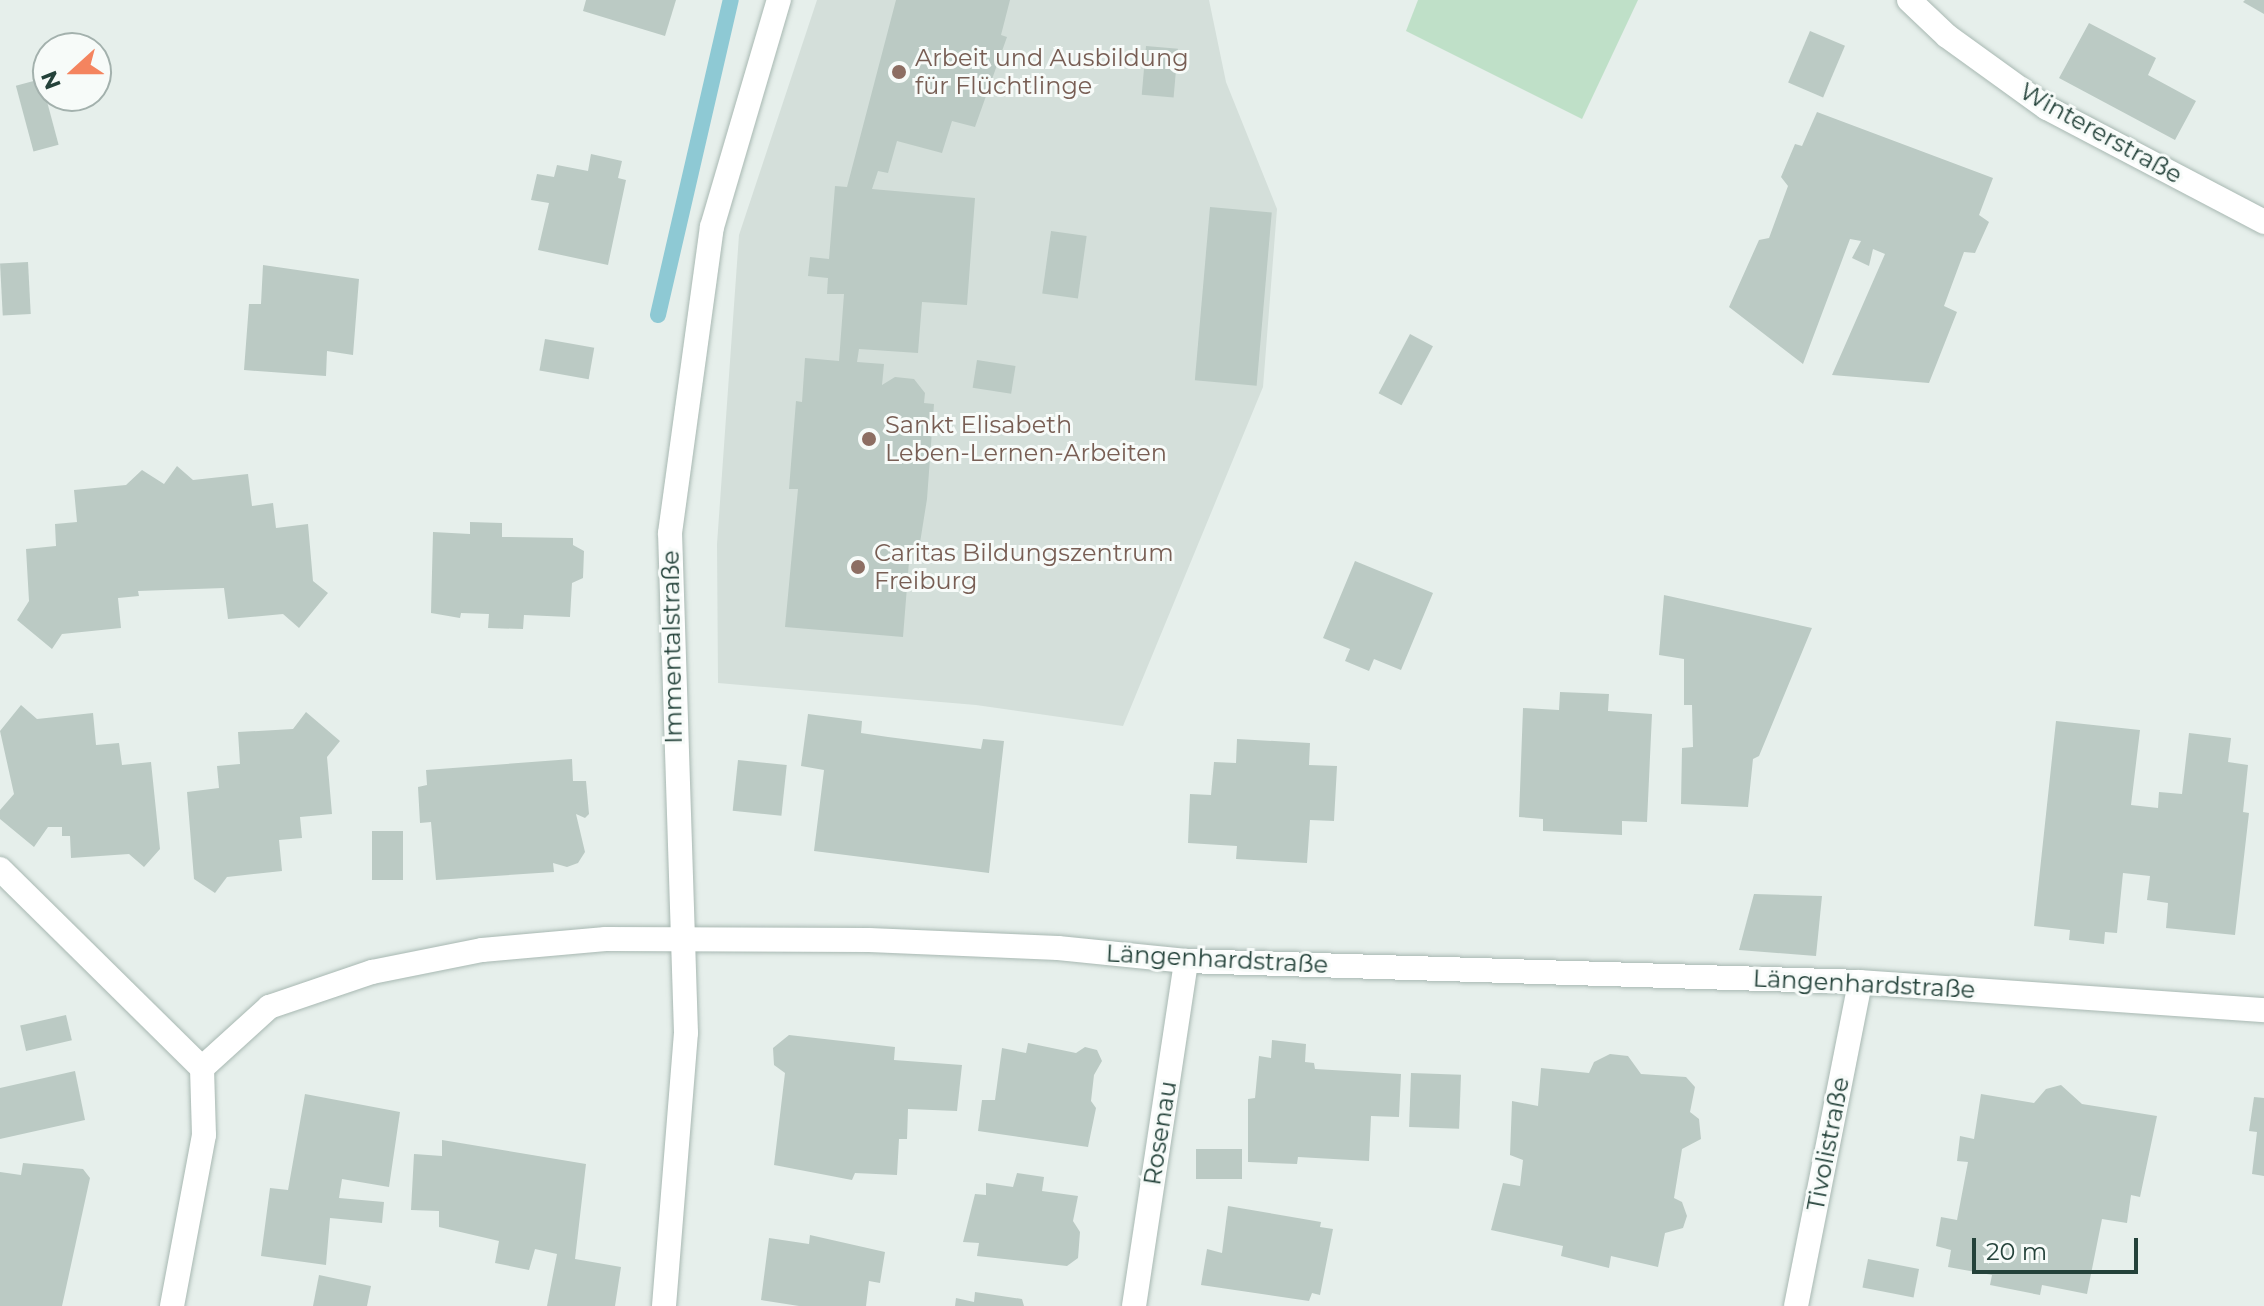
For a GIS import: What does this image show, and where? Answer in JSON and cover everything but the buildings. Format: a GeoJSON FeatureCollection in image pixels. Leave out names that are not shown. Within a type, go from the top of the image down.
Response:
{"type":"FeatureCollection","features":[{"type":"Feature","properties":{"kind":"street","name":"Immentalstraße"},"geometry":{"type":"LineString","coordinates":[[664,1306],[686,1033],[670,533],[712,227],[779,0]]}},
{"type":"Feature","properties":{"kind":"street","name":"Wintererstraße"},"geometry":{"type":"LineString","coordinates":[[1909,0],[1947,36],[2047,108],[2264,222]]}},
{"type":"Feature","properties":{"kind":"street"},"geometry":{"type":"LineString","coordinates":[[0,869],[202,1068],[204,1135],[172,1306]]}},
{"type":"Feature","properties":{"kind":"street","name":"Längenhardstraße"},"geometry":{"type":"LineString","coordinates":[[202,1068],[269,1007],[372,972],[482,950],[606,939],[869,940],[1058,948],[1186,961],[1860,982],[2264,1010]]}},
{"type":"Feature","properties":{"kind":"street","name":"Rosenau"},"geometry":{"type":"LineString","coordinates":[[1134,1306],[1186,961]]}},
{"type":"Feature","properties":{"kind":"street","name":"Tivolistraße"},"geometry":{"type":"LineString","coordinates":[[1796,1306],[1860,982]]}},
{"type":"Feature","properties":{"kind":"shaded area"},"geometry":{"type":"Polygon","coordinates":[[[817,0],[1209,0],[1226,82],[1277,209],[1263,387],[1123,726],[976,705],[718,683],[717,544],[739,235],[817,0]]]}},
{"type":"Feature","properties":{"kind":"green space"},"geometry":{"type":"Polygon","coordinates":[[[1418,0],[1638,0],[1582,119],[1406,31],[1418,0]]]}},
{"type":"Feature","properties":{"kind":"waterway"},"geometry":{"type":"LineString","coordinates":[[658,315],[731,0]]}},
{"type":"Feature","properties":{"kind":"place","name":"Arbeit und Ausbildung für Flüchtlinge"},"geometry":{"type":"Point","coordinates":[899,72]}},
{"type":"Feature","properties":{"kind":"place","name":"Sankt Elisabeth Leben-Lernen-Arbeiten"},"geometry":{"type":"Point","coordinates":[869,439]}},
{"type":"Feature","properties":{"kind":"place","name":"Caritas Bildungszentrum Freiburg"},"geometry":{"type":"Point","coordinates":[858,567]}}]}
